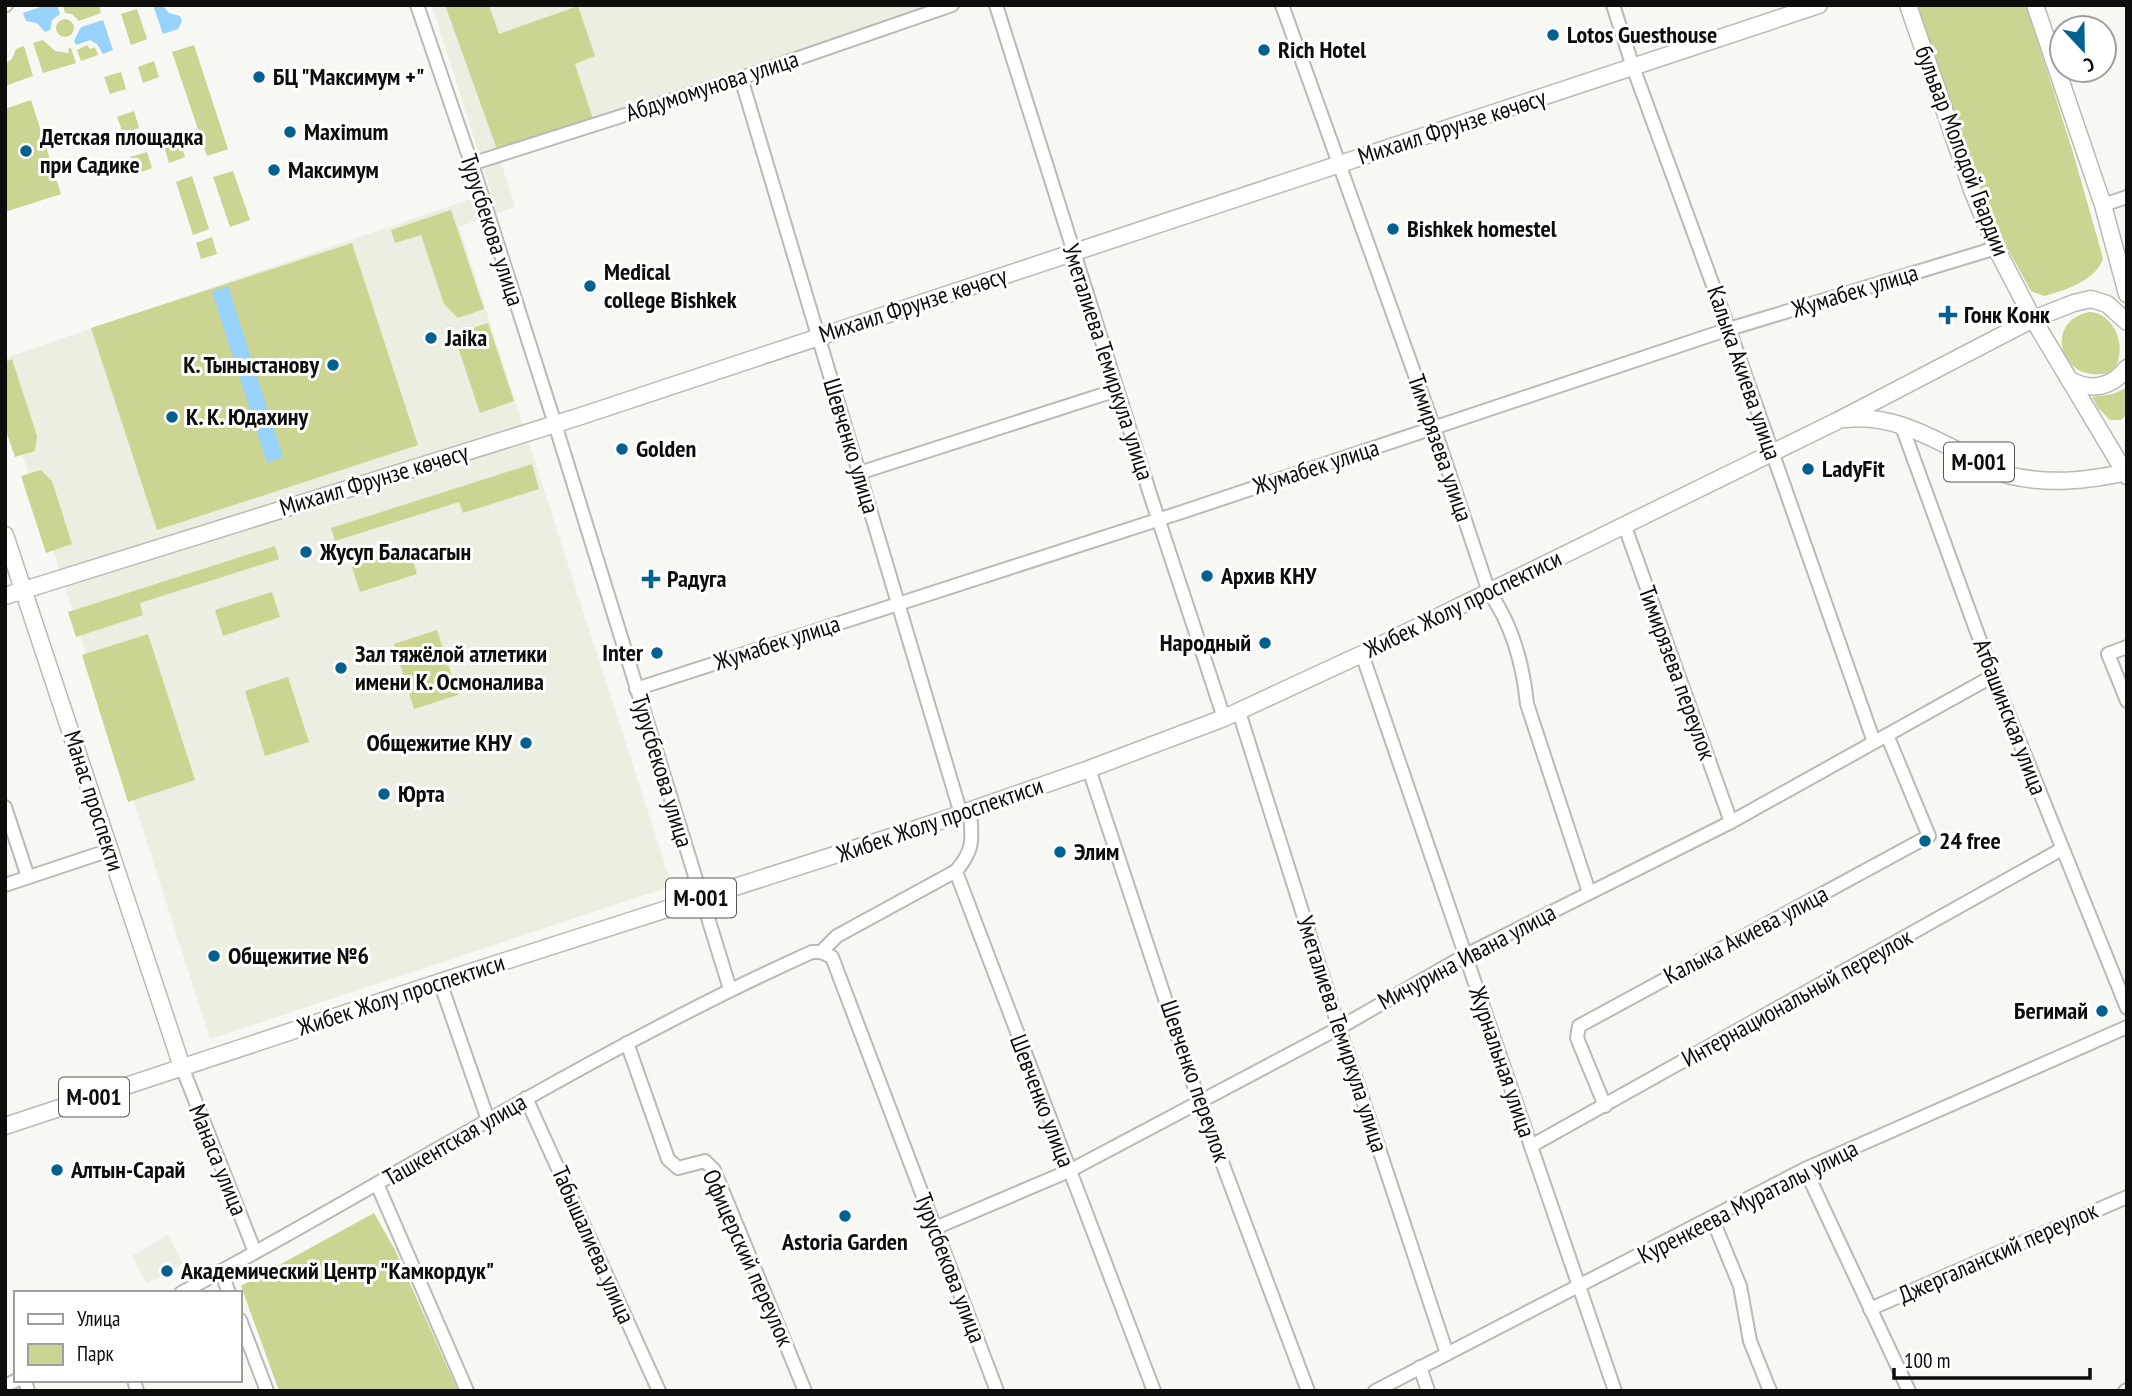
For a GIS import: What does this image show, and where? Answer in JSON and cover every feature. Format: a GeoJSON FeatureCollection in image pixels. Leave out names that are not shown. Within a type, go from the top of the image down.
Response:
{"type":"FeatureCollection","features":[{"type":"Feature","properties":{"kind":"main road","name":"Михаил Фрунзе көчөсү"},"geometry":{"type":"LineString","coordinates":[[5,596],[555,424],[1819,5]]}},
{"type":"Feature","properties":{"kind":"main road","name":"бульвар Молодой Гвардии"},"geometry":{"type":"LineString","coordinates":[[1908,5],[1972,190],[1996,248],[2033,319],[2125,467]]}},
{"type":"Feature","properties":{"kind":"main road"},"geometry":{"type":"LineString","coordinates":[[2035,5],[2103,205],[2127,294]]}},
{"type":"Feature","properties":{"kind":"main road","name":"Жибек Жолу проспектиси"},"geometry":{"type":"LineString","coordinates":[[5,1126],[966,812],[1089,769],[1231,715],[1362,654],[1837,421],[2033,319],[2091,299],[2107,304],[2127,322]]}},
{"type":"Feature","properties":{"kind":"main road"},"geometry":{"type":"LineString","coordinates":[[2070,380],[2083,386],[2104,385],[2114,381],[2127,368]]}},
{"type":"Feature","properties":{"kind":"main road","name":"Жибек Жолу проспектиси"},"geometry":{"type":"LineString","coordinates":[[1837,421],[1863,417],[1902,424],[2006,474],[2050,482],[2094,479],[2125,467]]}},
{"type":"Feature","properties":{"kind":"main road","name":"Манас проспекти"},"geometry":{"type":"LineString","coordinates":[[5,535],[182,1067]]}},
{"type":"Feature","properties":{"kind":"street","name":"Турусбекова улица"},"geometry":{"type":"LineString","coordinates":[[417,5],[555,424],[730,989]]}},
{"type":"Feature","properties":{"kind":"street","name":"Абдумомунова улица"},"geometry":{"type":"LineString","coordinates":[[471,164],[741,78],[952,5]]}},
{"type":"Feature","properties":{"kind":"street","name":"Уметалиева Темиркула улица"},"geometry":{"type":"LineString","coordinates":[[996,5],[1158,519],[1231,715],[1447,1354]]}},
{"type":"Feature","properties":{"kind":"street","name":"Тимирязева улица"},"geometry":{"type":"LineString","coordinates":[[1282,5],[1341,164],[1489,592],[1502,610],[1524,674],[1527,704],[1589,892]]}},
{"type":"Feature","properties":{"kind":"street","name":"Калыка Акиева улица"},"geometry":{"type":"LineString","coordinates":[[1613,5],[1874,742]]}},
{"type":"Feature","properties":{"kind":"street","name":"Шевченко улица"},"geometry":{"type":"LineString","coordinates":[[741,78],[898,603],[966,812],[971,847],[968,857],[956,871],[1154,1391]]}},
{"type":"Feature","properties":{"kind":"street"},"geometry":{"type":"LineString","coordinates":[[2103,205],[2127,197]]}},
{"type":"Feature","properties":{"kind":"street","name":"Жумабек улица"},"geometry":{"type":"LineString","coordinates":[[636,689],[1729,329],[1996,248]]}},
{"type":"Feature","properties":{"kind":"street"},"geometry":{"type":"LineString","coordinates":[[859,473],[1116,390]]}},
{"type":"Feature","properties":{"kind":"street","name":"Атбашинская улица"},"geometry":{"type":"LineString","coordinates":[[1902,424],[1993,676],[2127,1008]]}},
{"type":"Feature","properties":{"kind":"street","name":"Тимирязева переулок"},"geometry":{"type":"LineString","coordinates":[[1624,524],[1731,821]]}},
{"type":"Feature","properties":{"kind":"street"},"geometry":{"type":"LineString","coordinates":[[2127,647],[2108,654],[2127,701]]}},
{"type":"Feature","properties":{"kind":"street","name":"Журнальная улица"},"geometry":{"type":"LineString","coordinates":[[1362,654],[1615,1391]]}},
{"type":"Feature","properties":{"kind":"street","name":"Мичурина Ивана улица"},"geometry":{"type":"LineString","coordinates":[[935,1228],[1069,1171],[1339,1028],[1466,955],[1731,821],[1993,676]]}},
{"type":"Feature","properties":{"kind":"street","name":"Калыка Акиева улица"},"geometry":{"type":"LineString","coordinates":[[1605,1106],[1577,1038],[1578,1026],[1929,836],[1887,735]]}},
{"type":"Feature","properties":{"kind":"street","name":"Шевченко переулок"},"geometry":{"type":"LineString","coordinates":[[1089,769],[1199,1101],[1308,1391]]}},
{"type":"Feature","properties":{"kind":"street"},"geometry":{"type":"LineString","coordinates":[[5,807],[28,877]]}},
{"type":"Feature","properties":{"kind":"street","name":"Интернациональный переулок"},"geometry":{"type":"LineString","coordinates":[[1531,1146],[2062,849]]}},
{"type":"Feature","properties":{"kind":"street"},"geometry":{"type":"LineString","coordinates":[[5,885],[110,850]]}},
{"type":"Feature","properties":{"kind":"street"},"geometry":{"type":"LineString","coordinates":[[730,989],[812,952],[821,952],[837,936],[956,871]]}},
{"type":"Feature","properties":{"kind":"street","name":"Турусбекова улица"},"geometry":{"type":"LineString","coordinates":[[821,952],[832,957],[997,1391]]}},
{"type":"Feature","properties":{"kind":"street"},"geometry":{"type":"LineString","coordinates":[[440,982],[488,1120]]}},
{"type":"Feature","properties":{"kind":"street","name":"Ташкентская улица"},"geometry":{"type":"LineString","coordinates":[[185,1291],[526,1098],[730,989]]}},
{"type":"Feature","properties":{"kind":"street","name":"Куренкеева Мураталы улица"},"geometry":{"type":"LineString","coordinates":[[1375,1391],[1805,1169],[2127,1027]]}},
{"type":"Feature","properties":{"kind":"street","name":"Офицерский переулок"},"geometry":{"type":"LineString","coordinates":[[627,1044],[668,1159],[678,1168],[705,1161],[714,1170],[806,1391]]}},
{"type":"Feature","properties":{"kind":"street","name":"Манаса улица"},"geometry":{"type":"LineString","coordinates":[[182,1067],[255,1252]]}},
{"type":"Feature","properties":{"kind":"street","name":"Табышалиева улица"},"geometry":{"type":"LineString","coordinates":[[526,1098],[659,1391]]}},
{"type":"Feature","properties":{"kind":"street"},"geometry":{"type":"LineString","coordinates":[[1805,1169],[1909,1391]]}},
{"type":"Feature","properties":{"kind":"street"},"geometry":{"type":"LineString","coordinates":[[377,1184],[467,1391]]}},
{"type":"Feature","properties":{"kind":"street","name":"Джергаланский переулок"},"geometry":{"type":"LineString","coordinates":[[1870,1309],[2127,1197]]}},
{"type":"Feature","properties":{"kind":"street"},"geometry":{"type":"LineString","coordinates":[[1712,1218],[1740,1286],[1750,1341],[1770,1391]]}},
{"type":"Feature","properties":{"kind":"street"},"geometry":{"type":"LineString","coordinates":[[221,1271],[228,1291]]}},
{"type":"Feature","properties":{"kind":"street"},"geometry":{"type":"LineString","coordinates":[[242,1326],[267,1391]]}},
{"type":"Feature","properties":{"kind":"street"},"geometry":{"type":"LineString","coordinates":[[1420,1367],[1428,1391]]}},
{"type":"Feature","properties":{"kind":"shaded area"},"geometry":{"type":"Polygon","coordinates":[[[432,5],[939,5],[498,153],[515,207],[459,227],[672,886],[210,1039],[5,400],[5,358],[491,192],[432,5]]]}},
{"type":"Feature","properties":{"kind":"shaded area"},"geometry":{"type":"Polygon","coordinates":[[[168,1235],[183,1264],[147,1284],[132,1256],[168,1235]]]}},
{"type":"Feature","properties":{"kind":"green space"},"geometry":{"type":"Polygon","coordinates":[[[63,5],[99,5],[101,13],[79,21],[72,14],[65,13],[63,5]]]}},
{"type":"Feature","properties":{"kind":"green space"},"geometry":{"type":"Polygon","coordinates":[[[445,5],[489,5],[499,34],[578,6],[595,56],[575,64],[594,122],[498,152],[445,5]]]}},
{"type":"Feature","properties":{"kind":"green space"},"geometry":{"type":"Polygon","coordinates":[[[1914,5],[2026,5],[2103,258],[2100,266],[2070,288],[2044,296],[2031,291],[1971,182],[1914,5]]]}},
{"type":"Feature","properties":{"kind":"green space"},"geometry":{"type":"Polygon","coordinates":[[[137,9],[147,39],[131,45],[121,14],[137,9]]]}},
{"type":"Feature","properties":{"kind":"green space"},"geometry":{"type":"Polygon","coordinates":[[[61,19],[69,19],[74,28],[72,35],[61,37],[56,32],[56,24],[61,19]]]}},
{"type":"Feature","properties":{"kind":"green space"},"geometry":{"type":"Polygon","coordinates":[[[43,40],[55,51],[69,53],[68,49],[71,48],[76,63],[43,73],[33,43],[43,40]]]}},
{"type":"Feature","properties":{"kind":"green space"},"geometry":{"type":"Polygon","coordinates":[[[87,45],[90,49],[95,47],[98,55],[81,61],[77,50],[87,45]]]}},
{"type":"Feature","properties":{"kind":"green space"},"geometry":{"type":"Polygon","coordinates":[[[194,45],[228,149],[207,156],[172,52],[194,45]]]}},
{"type":"Feature","properties":{"kind":"green space"},"geometry":{"type":"Polygon","coordinates":[[[24,46],[33,76],[5,86],[5,64],[12,59],[16,49],[24,46]]]}},
{"type":"Feature","properties":{"kind":"green space"},"geometry":{"type":"Polygon","coordinates":[[[154,61],[159,77],[143,83],[138,67],[154,61]]]}},
{"type":"Feature","properties":{"kind":"green space"},"geometry":{"type":"Polygon","coordinates":[[[121,72],[126,89],[110,94],[104,77],[121,72]]]}},
{"type":"Feature","properties":{"kind":"green space","name":"Детская площадка при Садике"},"geometry":{"type":"Polygon","coordinates":[[[31,100],[61,194],[5,212],[5,109],[31,100]]]}},
{"type":"Feature","properties":{"kind":"green space"},"geometry":{"type":"Polygon","coordinates":[[[134,111],[139,128],[123,133],[117,117],[134,111]]]}},
{"type":"Feature","properties":{"kind":"green space"},"geometry":{"type":"Polygon","coordinates":[[[180,141],[185,157],[169,163],[164,146],[180,141]]]}},
{"type":"Feature","properties":{"kind":"green space"},"geometry":{"type":"Polygon","coordinates":[[[147,152],[152,168],[136,174],[130,157],[147,152]]]}},
{"type":"Feature","properties":{"kind":"green space"},"geometry":{"type":"Polygon","coordinates":[[[233,171],[250,220],[230,227],[213,177],[233,171]]]}},
{"type":"Feature","properties":{"kind":"green space"},"geometry":{"type":"Polygon","coordinates":[[[192,176],[209,229],[193,235],[176,182],[192,176]]]}},
{"type":"Feature","properties":{"kind":"green space"},"geometry":{"type":"Polygon","coordinates":[[[451,210],[484,309],[458,318],[444,304],[421,235],[395,243],[391,230],[451,210]]]}},
{"type":"Feature","properties":{"kind":"green space"},"geometry":{"type":"Polygon","coordinates":[[[212,237],[217,254],[201,259],[196,243],[212,237]]]}},
{"type":"Feature","properties":{"kind":"green space"},"geometry":{"type":"Polygon","coordinates":[[[352,243],[418,445],[157,530],[91,328],[352,243]]]}},
{"type":"Feature","properties":{"kind":"green space"},"geometry":{"type":"Polygon","coordinates":[[[2089,312],[2097,313],[2110,322],[2120,344],[2116,366],[2102,374],[2088,373],[2076,368],[2063,349],[2062,338],[2066,327],[2075,318],[2089,312]]]}},
{"type":"Feature","properties":{"kind":"green space"},"geometry":{"type":"Polygon","coordinates":[[[488,323],[514,401],[480,413],[459,350],[463,331],[488,323]]]}},
{"type":"Feature","properties":{"kind":"green space"},"geometry":{"type":"Polygon","coordinates":[[[12,359],[37,436],[35,451],[15,457],[5,428],[5,362],[12,359]]]}},
{"type":"Feature","properties":{"kind":"green space"},"geometry":{"type":"Polygon","coordinates":[[[2126,388],[2127,414],[2121,420],[2110,420],[2092,397],[2113,394],[2126,388]]]}},
{"type":"Feature","properties":{"kind":"green space"},"geometry":{"type":"Polygon","coordinates":[[[532,464],[539,489],[463,513],[459,502],[335,541],[331,528],[532,464]]]}},
{"type":"Feature","properties":{"kind":"green space"},"geometry":{"type":"Polygon","coordinates":[[[41,470],[52,481],[72,544],[46,553],[21,476],[41,470]]]}},
{"type":"Feature","properties":{"kind":"green space"},"geometry":{"type":"Polygon","coordinates":[[[275,546],[279,559],[140,603],[143,615],[76,637],[68,612],[275,546]]]}},
{"type":"Feature","properties":{"kind":"green space"},"geometry":{"type":"Polygon","coordinates":[[[409,549],[417,574],[360,592],[352,567],[409,549]]]}},
{"type":"Feature","properties":{"kind":"green space"},"geometry":{"type":"Polygon","coordinates":[[[272,592],[280,617],[223,636],[215,610],[272,592]]]}},
{"type":"Feature","properties":{"kind":"green space"},"geometry":{"type":"Polygon","coordinates":[[[437,630],[458,695],[414,709],[394,644],[437,630]]]}},
{"type":"Feature","properties":{"kind":"green space"},"geometry":{"type":"Polygon","coordinates":[[[148,634],[195,780],[128,802],[82,655],[148,634]]]}},
{"type":"Feature","properties":{"kind":"green space"},"geometry":{"type":"Polygon","coordinates":[[[288,677],[309,742],[265,756],[245,691],[288,677]]]}},
{"type":"Feature","properties":{"kind":"green space"},"geometry":{"type":"Polygon","coordinates":[[[374,1213],[395,1250],[458,1391],[279,1391],[241,1286],[374,1213]]]}},
{"type":"Feature","properties":{"kind":"water"},"geometry":{"type":"Polygon","coordinates":[[[46,5],[57,5],[60,14],[52,20],[50,30],[45,32],[37,23],[26,21],[23,13],[46,5]]]}},
{"type":"Feature","properties":{"kind":"water"},"geometry":{"type":"Polygon","coordinates":[[[153,5],[162,5],[169,13],[180,16],[182,21],[178,29],[163,34],[153,5]]]}},
{"type":"Feature","properties":{"kind":"water"},"geometry":{"type":"Polygon","coordinates":[[[103,20],[113,50],[103,54],[97,44],[90,40],[76,45],[74,41],[81,27],[103,20]]]}},
{"type":"Feature","properties":{"kind":"water"},"geometry":{"type":"Polygon","coordinates":[[[228,286],[283,457],[267,463],[212,292],[228,286]]]}},
{"type":"Feature","properties":{"kind":"place","name":"Lotos Guesthouse"},"geometry":{"type":"Point","coordinates":[1553,35]}},
{"type":"Feature","properties":{"kind":"place","name":"Rich Hotel"},"geometry":{"type":"Point","coordinates":[1264,50]}},
{"type":"Feature","properties":{"kind":"place","name":"БЦ \"Максимум +\""},"geometry":{"type":"Point","coordinates":[259,77]}},
{"type":"Feature","properties":{"kind":"place","name":"Maximum"},"geometry":{"type":"Point","coordinates":[290,132]}},
{"type":"Feature","properties":{"kind":"place","name":"Детская площадка при Садике"},"geometry":{"type":"Point","coordinates":[26,151]}},
{"type":"Feature","properties":{"kind":"place","name":"Максимум"},"geometry":{"type":"Point","coordinates":[274,170]}},
{"type":"Feature","properties":{"kind":"place","name":"Bishkek homestel"},"geometry":{"type":"Point","coordinates":[1393,229]}},
{"type":"Feature","properties":{"kind":"place","name":"Medical college Bishkek"},"geometry":{"type":"Point","coordinates":[590,286]}},
{"type":"Feature","properties":{"kind":"place","name":"Гонк Конк"},"geometry":{"type":"Point","coordinates":[1948,315]}},
{"type":"Feature","properties":{"kind":"place","name":"Jaika"},"geometry":{"type":"Point","coordinates":[431,338]}},
{"type":"Feature","properties":{"kind":"place","name":"К. Тыныстанову"},"geometry":{"type":"Point","coordinates":[333,365]}},
{"type":"Feature","properties":{"kind":"place","name":"К. К. Юдахину"},"geometry":{"type":"Point","coordinates":[172,417]}},
{"type":"Feature","properties":{"kind":"place","name":"Golden"},"geometry":{"type":"Point","coordinates":[622,449]}},
{"type":"Feature","properties":{"kind":"place","name":"LadyFit"},"geometry":{"type":"Point","coordinates":[1808,469]}},
{"type":"Feature","properties":{"kind":"place","name":"Жусуп Баласагын"},"geometry":{"type":"Point","coordinates":[306,552]}},
{"type":"Feature","properties":{"kind":"place","name":"Архив КНУ"},"geometry":{"type":"Point","coordinates":[1207,576]}},
{"type":"Feature","properties":{"kind":"place","name":"Радуга"},"geometry":{"type":"Point","coordinates":[651,579]}},
{"type":"Feature","properties":{"kind":"place","name":"Народный"},"geometry":{"type":"Point","coordinates":[1265,643]}},
{"type":"Feature","properties":{"kind":"place","name":"Inter"},"geometry":{"type":"Point","coordinates":[657,653]}},
{"type":"Feature","properties":{"kind":"place","name":"Зал тяжёлой атлетики имени К. Осмоналива"},"geometry":{"type":"Point","coordinates":[341,668]}},
{"type":"Feature","properties":{"kind":"place","name":"Общежитие КНУ"},"geometry":{"type":"Point","coordinates":[526,743]}},
{"type":"Feature","properties":{"kind":"place","name":"Юрта"},"geometry":{"type":"Point","coordinates":[384,794]}},
{"type":"Feature","properties":{"kind":"place","name":"24 free"},"geometry":{"type":"Point","coordinates":[1925,841]}},
{"type":"Feature","properties":{"kind":"place","name":"Элим"},"geometry":{"type":"Point","coordinates":[1060,852]}},
{"type":"Feature","properties":{"kind":"place","name":"Общежитие №6"},"geometry":{"type":"Point","coordinates":[214,956]}},
{"type":"Feature","properties":{"kind":"place","name":"Бегимай"},"geometry":{"type":"Point","coordinates":[2102,1011]}},
{"type":"Feature","properties":{"kind":"place","name":"Алтын-Сарай"},"geometry":{"type":"Point","coordinates":[57,1170]}},
{"type":"Feature","properties":{"kind":"place","name":"Astoria Garden"},"geometry":{"type":"Point","coordinates":[845,1216]}},
{"type":"Feature","properties":{"kind":"place","name":"Академический Центр \"Камкордук\""},"geometry":{"type":"Point","coordinates":[167,1271]}}]}
